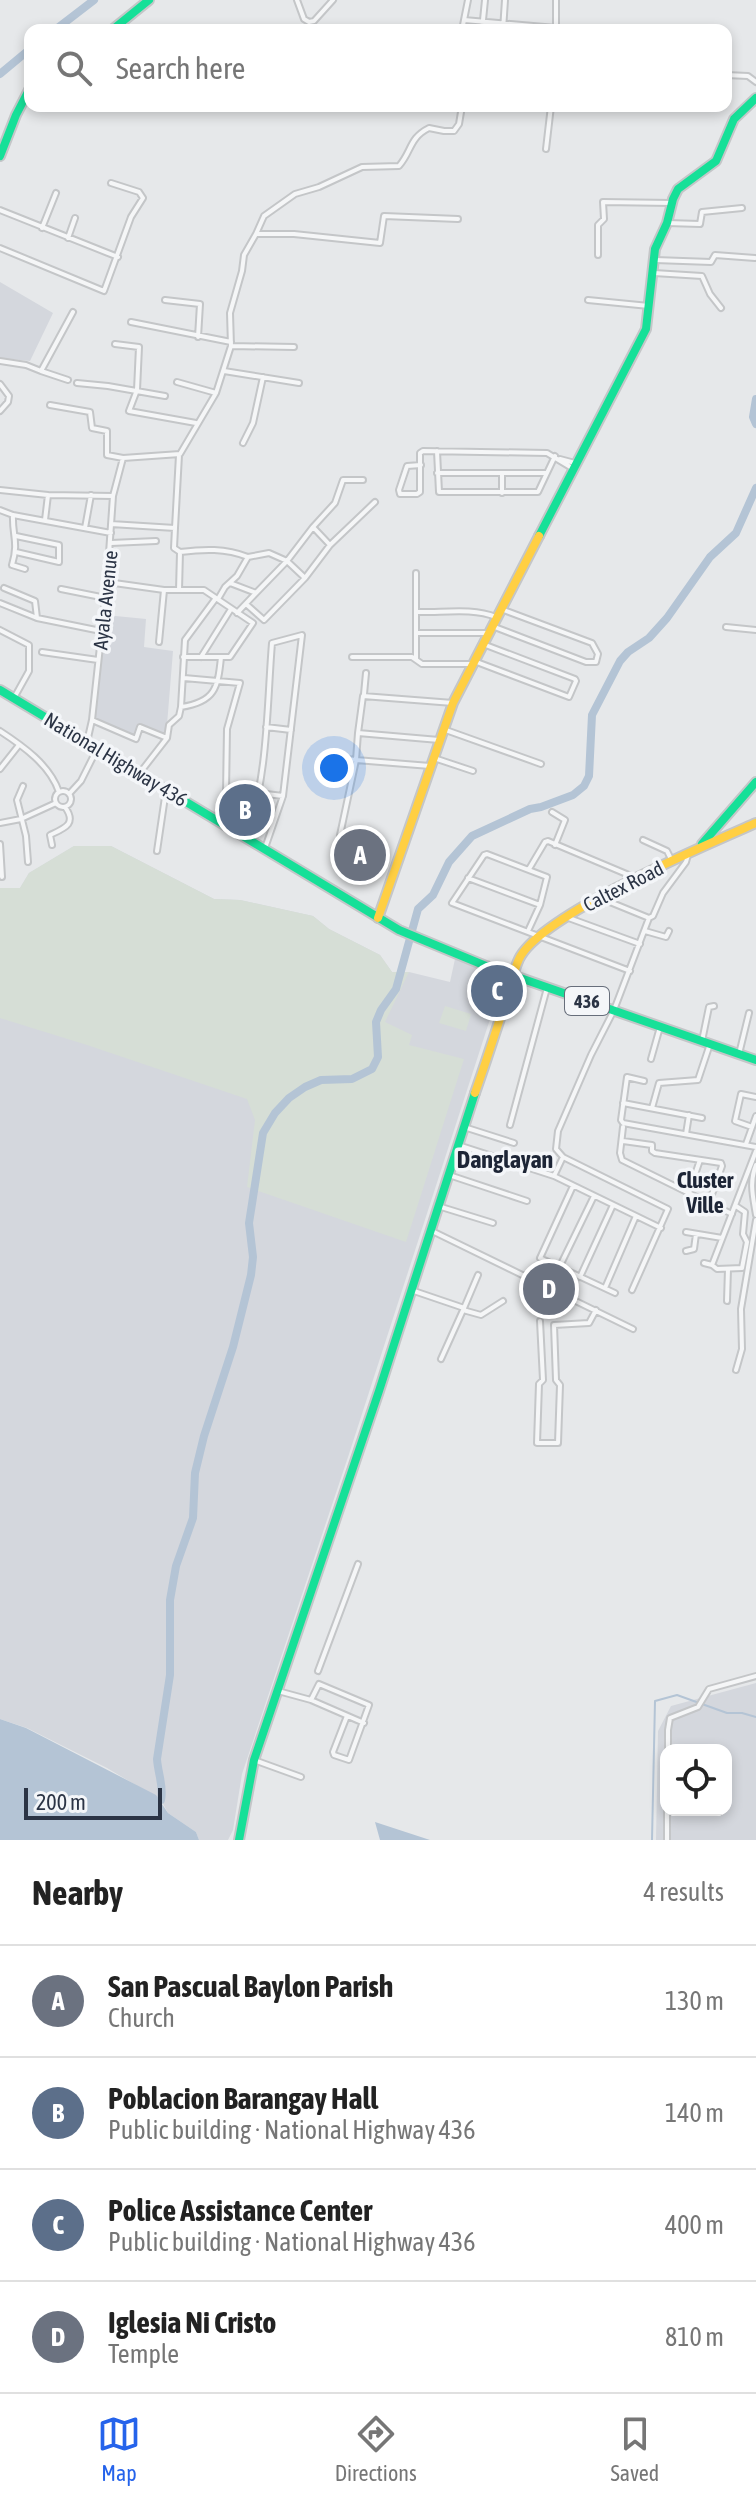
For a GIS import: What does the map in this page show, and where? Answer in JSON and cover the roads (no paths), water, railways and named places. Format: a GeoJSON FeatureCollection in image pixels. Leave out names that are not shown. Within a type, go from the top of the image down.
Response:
{"type":"FeatureCollection","features":[{"type":"Feature","properties":{"kind":"street"},"geometry":{"type":"LineString","coordinates":[[119,24],[149,0]]}},
{"type":"Feature","properties":{"kind":"street"},"geometry":{"type":"LineString","coordinates":[[297,0],[304,19],[309,22],[314,21],[333,0]]}},
{"type":"Feature","properties":{"kind":"street"},"geometry":{"type":"LineString","coordinates":[[463,24],[468,0]]}},
{"type":"Feature","properties":{"kind":"street"},"geometry":{"type":"LineString","coordinates":[[483,24],[485,0]]}},
{"type":"Feature","properties":{"kind":"street"},"geometry":{"type":"LineString","coordinates":[[504,22],[505,0]]}},
{"type":"Feature","properties":{"kind":"street"},"geometry":{"type":"LineString","coordinates":[[556,0],[556,24]]}},
{"type":"Feature","properties":{"kind":"street"},"geometry":{"type":"LineString","coordinates":[[464,20],[519,24]]}},
{"type":"Feature","properties":{"kind":"street"},"geometry":{"type":"LineString","coordinates":[[732,75],[744,75],[756,82]]}},
{"type":"Feature","properties":{"kind":"street"},"geometry":{"type":"LineString","coordinates":[[378,919],[453,703],[642,339],[650,306],[655,249],[678,189],[716,161],[734,119],[756,98]]}},
{"type":"Feature","properties":{"kind":"street"},"geometry":{"type":"LineString","coordinates":[[0,156],[24,100]]}},
{"type":"Feature","properties":{"kind":"street"},"geometry":{"type":"LineString","coordinates":[[305,578],[287,561],[269,553],[248,557],[234,552],[209,549],[180,552],[174,548],[180,454],[216,393],[224,371],[231,344],[230,313],[244,255],[264,216],[295,194],[319,187],[362,167],[399,166],[414,137],[429,128],[454,131],[461,112]]}},
{"type":"Feature","properties":{"kind":"street"},"geometry":{"type":"LineString","coordinates":[[546,149],[550,112]]}},
{"type":"Feature","properties":{"kind":"street"},"geometry":{"type":"LineString","coordinates":[[0,248],[104,291],[131,217],[143,198],[139,192],[111,183]]}},
{"type":"Feature","properties":{"kind":"street"},"geometry":{"type":"LineString","coordinates":[[42,228],[56,193]]}},
{"type":"Feature","properties":{"kind":"street"},"geometry":{"type":"LineString","coordinates":[[598,255],[598,225],[604,219],[603,202],[672,203]]}},
{"type":"Feature","properties":{"kind":"street"},"geometry":{"type":"LineString","coordinates":[[667,223],[700,224],[702,212],[742,208]]}},
{"type":"Feature","properties":{"kind":"street"},"geometry":{"type":"LineString","coordinates":[[0,210],[118,257]]}},
{"type":"Feature","properties":{"kind":"street"},"geometry":{"type":"LineString","coordinates":[[256,234],[294,234],[380,243],[384,216],[389,214],[458,219]]}},
{"type":"Feature","properties":{"kind":"street"},"geometry":{"type":"LineString","coordinates":[[68,238],[75,218]]}},
{"type":"Feature","properties":{"kind":"street"},"geometry":{"type":"LineString","coordinates":[[655,260],[711,262],[715,255],[755,258]]}},
{"type":"Feature","properties":{"kind":"street"},"geometry":{"type":"LineString","coordinates":[[654,273],[702,276],[721,308]]}},
{"type":"Feature","properties":{"kind":"street"},"geometry":{"type":"LineString","coordinates":[[165,300],[200,304],[198,337]]}},
{"type":"Feature","properties":{"kind":"street"},"geometry":{"type":"LineString","coordinates":[[588,300],[650,306]]}},
{"type":"Feature","properties":{"kind":"street"},"geometry":{"type":"LineString","coordinates":[[41,371],[73,312]]}},
{"type":"Feature","properties":{"kind":"street"},"geometry":{"type":"LineString","coordinates":[[131,322],[231,344],[294,347]]}},
{"type":"Feature","properties":{"kind":"street"},"geometry":{"type":"LineString","coordinates":[[115,344],[139,347],[137,390],[129,411],[196,423]]}},
{"type":"Feature","properties":{"kind":"street"},"geometry":{"type":"LineString","coordinates":[[0,361],[26,365],[68,380]]}},
{"type":"Feature","properties":{"kind":"street"},"geometry":{"type":"LineString","coordinates":[[224,371],[299,383]]}},
{"type":"Feature","properties":{"kind":"street"},"geometry":{"type":"LineString","coordinates":[[243,443],[253,423],[263,377]]}},
{"type":"Feature","properties":{"kind":"street"},"geometry":{"type":"LineString","coordinates":[[177,382],[216,393]]}},
{"type":"Feature","properties":{"kind":"street"},"geometry":{"type":"LineString","coordinates":[[77,383],[165,396]]}},
{"type":"Feature","properties":{"kind":"street"},"geometry":{"type":"LineString","coordinates":[[0,384],[9,396],[0,411]]}},
{"type":"Feature","properties":{"kind":"street"},"geometry":{"type":"LineString","coordinates":[[50,405],[90,412],[92,428],[107,431],[107,455],[123,458],[180,454]]}},
{"type":"Feature","properties":{"kind":"street"},"geometry":{"type":"LineString","coordinates":[[437,451],[439,492],[538,492],[557,458]]}},
{"type":"Feature","properties":{"kind":"street"},"geometry":{"type":"LineString","coordinates":[[421,465],[407,466],[400,494],[419,494],[421,465],[421,452],[547,453],[574,466]]}},
{"type":"Feature","properties":{"kind":"street","name":"Ayala Avenue"},"geometry":{"type":"LineString","coordinates":[[87,742],[106,598],[113,496],[123,458]]}},
{"type":"Feature","properties":{"kind":"street"},"geometry":{"type":"LineString","coordinates":[[437,473],[547,473]]}},
{"type":"Feature","properties":{"kind":"street"},"geometry":{"type":"LineString","coordinates":[[502,473],[502,493]]}},
{"type":"Feature","properties":{"kind":"street"},"geometry":{"type":"LineString","coordinates":[[237,613],[287,561],[335,503],[343,480],[363,480]]}},
{"type":"Feature","properties":{"kind":"street"},"geometry":{"type":"LineString","coordinates":[[0,490],[48,495],[113,496]]}},
{"type":"Feature","properties":{"kind":"street"},"geometry":{"type":"LineString","coordinates":[[45,520],[48,495]]}},
{"type":"Feature","properties":{"kind":"street"},"geometry":{"type":"LineString","coordinates":[[85,528],[91,495]]}},
{"type":"Feature","properties":{"kind":"street"},"geometry":{"type":"LineString","coordinates":[[246,604],[264,620],[305,578],[330,545],[375,502]]}},
{"type":"Feature","properties":{"kind":"street"},"geometry":{"type":"LineString","coordinates":[[0,510],[111,533]]}},
{"type":"Feature","properties":{"kind":"street"},"geometry":{"type":"LineString","coordinates":[[13,515],[16,552],[12,565],[25,569]]}},
{"type":"Feature","properties":{"kind":"street"},"geometry":{"type":"LineString","coordinates":[[111,524],[175,528]]}},
{"type":"Feature","properties":{"kind":"street"},"geometry":{"type":"LineString","coordinates":[[313,527],[330,545]]}},
{"type":"Feature","properties":{"kind":"street"},"geometry":{"type":"LineString","coordinates":[[16,536],[59,545],[59,562],[16,552]]}},
{"type":"Feature","properties":{"kind":"street"},"geometry":{"type":"LineString","coordinates":[[111,543],[156,541]]}},
{"type":"Feature","properties":{"kind":"street"},"geometry":{"type":"LineString","coordinates":[[179,590],[180,552]]}},
{"type":"Feature","properties":{"kind":"street"},"geometry":{"type":"LineString","coordinates":[[139,774],[167,738],[169,725],[179,716],[185,640],[248,557]]}},
{"type":"Feature","properties":{"kind":"street"},"geometry":{"type":"LineString","coordinates":[[416,573],[416,660]]}},
{"type":"Feature","properties":{"kind":"street"},"geometry":{"type":"LineString","coordinates":[[107,582],[164,590],[204,590],[253,623],[230,657],[183,657]]}},
{"type":"Feature","properties":{"kind":"street"},"geometry":{"type":"LineString","coordinates":[[230,583],[256,593]]}},
{"type":"Feature","properties":{"kind":"street"},"geometry":{"type":"LineString","coordinates":[[4,588],[35,601],[37,618]]}},
{"type":"Feature","properties":{"kind":"street"},"geometry":{"type":"LineString","coordinates":[[61,589],[106,598]]}},
{"type":"Feature","properties":{"kind":"street"},"geometry":{"type":"LineString","coordinates":[[159,642],[164,590]]}},
{"type":"Feature","properties":{"kind":"street"},"geometry":{"type":"LineString","coordinates":[[0,603],[37,618],[101,631]]}},
{"type":"Feature","properties":{"kind":"street"},"geometry":{"type":"LineString","coordinates":[[201,657],[231,609]]}},
{"type":"Feature","properties":{"kind":"street"},"geometry":{"type":"LineString","coordinates":[[416,612],[456,610],[488,614],[494,621],[586,662],[596,662],[598,654],[592,643],[494,621],[416,633]]}},
{"type":"Feature","properties":{"kind":"street"},"geometry":{"type":"LineString","coordinates":[[726,627],[756,630]]}},
{"type":"Feature","properties":{"kind":"street"},"geometry":{"type":"LineString","coordinates":[[0,630],[29,645],[29,671],[14,698]]}},
{"type":"Feature","properties":{"kind":"street"},"geometry":{"type":"LineString","coordinates":[[246,837],[258,793],[272,643],[302,635],[283,796],[265,848]]}},
{"type":"Feature","properties":{"kind":"street"},"geometry":{"type":"LineString","coordinates":[[352,657],[412,657],[422,664],[473,662],[569,697],[575,679],[483,644]]}},
{"type":"Feature","properties":{"kind":"street"},"geometry":{"type":"LineString","coordinates":[[42,652],[98,660]]}},
{"type":"Feature","properties":{"kind":"street"},"geometry":{"type":"LineString","coordinates":[[181,707],[204,701],[215,691],[221,657]]}},
{"type":"Feature","properties":{"kind":"street"},"geometry":{"type":"LineString","coordinates":[[340,835],[356,760],[366,673]]}},
{"type":"Feature","properties":{"kind":"street"},"geometry":{"type":"LineString","coordinates":[[184,678],[240,683],[227,729],[226,793],[216,820]]}},
{"type":"Feature","properties":{"kind":"street","name":"National Highway 436"},"geometry":{"type":"LineString","coordinates":[[0,690],[399,930],[547,988],[756,1060]]}},
{"type":"Feature","properties":{"kind":"street"},"geometry":{"type":"LineString","coordinates":[[364,695],[453,703]]}},
{"type":"Feature","properties":{"kind":"street"},"geometry":{"type":"LineString","coordinates":[[92,720],[136,739],[140,727],[167,738]]}},
{"type":"Feature","properties":{"kind":"street"},"geometry":{"type":"LineString","coordinates":[[266,727],[291,730]]}},
{"type":"Feature","properties":{"kind":"street"},"geometry":{"type":"LineString","coordinates":[[443,729],[541,764]]}},
{"type":"Feature","properties":{"kind":"street"},"geometry":{"type":"LineString","coordinates":[[0,731],[48,771],[59,792]]}},
{"type":"Feature","properties":{"kind":"street"},"geometry":{"type":"LineString","coordinates":[[358,733],[439,740]]}},
{"type":"Feature","properties":{"kind":"street"},"geometry":{"type":"LineString","coordinates":[[0,769],[19,745]]}},
{"type":"Feature","properties":{"kind":"street"},"geometry":{"type":"LineString","coordinates":[[69,794],[81,781],[97,749]]}},
{"type":"Feature","properties":{"kind":"street"},"geometry":{"type":"LineString","coordinates":[[329,757],[432,762],[473,771]]}},
{"type":"Feature","properties":{"kind":"street"},"geometry":{"type":"LineString","coordinates":[[0,758],[6,762]]}},
{"type":"Feature","properties":{"kind":"street"},"geometry":{"type":"LineString","coordinates":[[698,848],[756,782]]}},
{"type":"Feature","properties":{"kind":"street"},"geometry":{"type":"LineString","coordinates":[[23,786],[17,800],[28,862]]}},
{"type":"Feature","properties":{"kind":"street"},"geometry":{"type":"LineString","coordinates":[[157,851],[166,790]]}},
{"type":"Feature","properties":{"kind":"street"},"geometry":{"type":"LineString","coordinates":[[56,803],[56,796],[65,791],[71,802],[65,807]]}},
{"type":"Feature","properties":{"kind":"street"},"geometry":{"type":"LineString","coordinates":[[258,793],[283,796]]}},
{"type":"Feature","properties":{"kind":"street"},"geometry":{"type":"LineString","coordinates":[[0,823],[21,819],[56,803],[65,807],[71,822],[68,827],[50,835],[52,845]]}},
{"type":"Feature","properties":{"kind":"street"},"geometry":{"type":"LineString","coordinates":[[552,812],[565,820],[555,845]]}},
{"type":"Feature","properties":{"kind":"street","name":"Caltex Road"},"geometry":{"type":"LineString","coordinates":[[239,1840],[254,1760],[513,975],[525,948],[564,916],[636,878],[756,823]]}},
{"type":"Feature","properties":{"kind":"street"},"geometry":{"type":"LineString","coordinates":[[643,840],[667,851],[672,861]]}},
{"type":"Feature","properties":{"kind":"street"},"geometry":{"type":"LineString","coordinates":[[529,869],[545,842],[636,878]]}},
{"type":"Feature","properties":{"kind":"street"},"geometry":{"type":"LineString","coordinates":[[0,844],[2,877]]}},
{"type":"Feature","properties":{"kind":"street"},"geometry":{"type":"LineString","coordinates":[[632,1290],[669,1210],[563,1157],[556,1149],[558,1131],[614,1010],[649,918],[686,862],[688,853]]}},
{"type":"Feature","properties":{"kind":"street"},"geometry":{"type":"LineString","coordinates":[[528,931],[548,878],[487,854],[452,903],[630,971]]}},
{"type":"Feature","properties":{"kind":"street"},"geometry":{"type":"LineString","coordinates":[[468,878],[540,905]]}},
{"type":"Feature","properties":{"kind":"street"},"geometry":{"type":"LineString","coordinates":[[600,898],[649,918]]}},
{"type":"Feature","properties":{"kind":"street"},"geometry":{"type":"LineString","coordinates":[[564,916],[641,945]]}},
{"type":"Feature","properties":{"kind":"street"},"geometry":{"type":"LineString","coordinates":[[645,931],[667,937],[669,931]]}},
{"type":"Feature","properties":{"kind":"street"},"geometry":{"type":"LineString","coordinates":[[510,1125],[547,988]]}},
{"type":"Feature","properties":{"kind":"street"},"geometry":{"type":"LineString","coordinates":[[652,1108],[659,1083],[698,1080],[709,1007],[714,1006]]}},
{"type":"Feature","properties":{"kind":"street"},"geometry":{"type":"LineString","coordinates":[[739,1054],[749,1013]]}},
{"type":"Feature","properties":{"kind":"street"},"geometry":{"type":"LineString","coordinates":[[651,1059],[660,1027]]}},
{"type":"Feature","properties":{"kind":"street"},"geometry":{"type":"LineString","coordinates":[[644,1081],[628,1076],[623,1123],[746,1144],[756,1149],[712,1265]]}},
{"type":"Feature","properties":{"kind":"street"},"geometry":{"type":"LineString","coordinates":[[752,1127],[735,1121],[742,1093],[756,1097]]}},
{"type":"Feature","properties":{"kind":"street"},"geometry":{"type":"LineString","coordinates":[[623,1103],[702,1118]]}},
{"type":"Feature","properties":{"kind":"street"},"geometry":{"type":"LineString","coordinates":[[686,1134],[689,1115]]}},
{"type":"Feature","properties":{"kind":"street"},"geometry":{"type":"LineString","coordinates":[[746,1144],[756,1116]]}},
{"type":"Feature","properties":{"kind":"street"},"geometry":{"type":"LineString","coordinates":[[464,1127],[514,1143]]}},
{"type":"Feature","properties":{"kind":"street"},"geometry":{"type":"LineString","coordinates":[[623,1127],[622,1160],[732,1214]]}},
{"type":"Feature","properties":{"kind":"street"},"geometry":{"type":"LineString","coordinates":[[623,1141],[652,1145],[655,1153],[722,1165],[709,1203]]}},
{"type":"Feature","properties":{"kind":"street"},"geometry":{"type":"LineString","coordinates":[[458,1145],[554,1176],[661,1228]]}},
{"type":"Feature","properties":{"kind":"street"},"geometry":{"type":"LineString","coordinates":[[554,1176],[563,1157]]}},
{"type":"Feature","properties":{"kind":"street"},"geometry":{"type":"LineString","coordinates":[[688,1193],[700,1160]]}},
{"type":"Feature","properties":{"kind":"street"},"geometry":{"type":"LineString","coordinates":[[736,1370],[742,1349],[741,1309],[756,1218],[752,1178],[756,1165]]}},
{"type":"Feature","properties":{"kind":"street"},"geometry":{"type":"LineString","coordinates":[[449,1175],[527,1201]]}},
{"type":"Feature","properties":{"kind":"street"},"geometry":{"type":"LineString","coordinates":[[573,1186],[540,1257],[615,1293]]}},
{"type":"Feature","properties":{"kind":"street"},"geometry":{"type":"LineString","coordinates":[[559,1268],[594,1196]]}},
{"type":"Feature","properties":{"kind":"street"},"geometry":{"type":"LineString","coordinates":[[580,1277],[613,1205]]}},
{"type":"Feature","properties":{"kind":"street"},"geometry":{"type":"LineString","coordinates":[[438,1206],[493,1223]]}},
{"type":"Feature","properties":{"kind":"street"},"geometry":{"type":"LineString","coordinates":[[704,1263],[717,1269],[742,1268],[747,1242],[743,1234],[745,1212],[736,1206]]}},
{"type":"Feature","properties":{"kind":"street"},"geometry":{"type":"LineString","coordinates":[[605,1288],[636,1216]]}},
{"type":"Feature","properties":{"kind":"street"},"geometry":{"type":"LineString","coordinates":[[430,1230],[633,1329]]}},
{"type":"Feature","properties":{"kind":"street"},"geometry":{"type":"LineString","coordinates":[[686,1232],[722,1238]]}},
{"type":"Feature","properties":{"kind":"street"},"geometry":{"type":"LineString","coordinates":[[686,1251],[694,1249],[696,1234]]}},
{"type":"Feature","properties":{"kind":"street"},"geometry":{"type":"LineString","coordinates":[[727,1301],[728,1269]]}},
{"type":"Feature","properties":{"kind":"street"},"geometry":{"type":"LineString","coordinates":[[441,1359],[478,1275]]}},
{"type":"Feature","properties":{"kind":"street"},"geometry":{"type":"LineString","coordinates":[[411,1290],[481,1315],[503,1301]]}},
{"type":"Feature","properties":{"kind":"street"},"geometry":{"type":"LineString","coordinates":[[540,1321],[543,1380],[539,1384],[538,1444],[559,1443],[560,1385],[556,1380],[554,1324],[589,1323],[596,1310]]}},
{"type":"Feature","properties":{"kind":"street"},"geometry":{"type":"LineString","coordinates":[[543,1380],[556,1380]]}},
{"type":"Feature","properties":{"kind":"street"},"geometry":{"type":"LineString","coordinates":[[318,1671],[358,1564]]}},
{"type":"Feature","properties":{"kind":"street"},"geometry":{"type":"LineString","coordinates":[[668,1744],[670,1718],[700,1704],[712,1687],[756,1676]]}},
{"type":"Feature","properties":{"kind":"street"},"geometry":{"type":"LineString","coordinates":[[311,1700],[318,1684],[369,1705],[350,1759],[333,1752],[347,1716]]}},
{"type":"Feature","properties":{"kind":"street"},"geometry":{"type":"LineString","coordinates":[[278,1691],[311,1700],[364,1723]]}},
{"type":"Feature","properties":{"kind":"street"},"geometry":{"type":"LineString","coordinates":[[254,1760],[301,1777]]}},
{"type":"Feature","properties":{"kind":"street"},"geometry":{"type":"LineString","coordinates":[[667,1816],[667,1840]]}},
{"type":"Feature","properties":{"kind":"water"},"geometry":{"type":"Polygon","coordinates":[[[0,1719],[26,1728],[156,1795],[168,1813],[196,1832],[199,1840],[0,1840],[0,1719]]]}},
{"type":"Feature","properties":{"kind":"water"},"geometry":{"type":"Polygon","coordinates":[[[375,1822],[430,1840],[380,1840],[375,1822]]]}},
{"type":"Feature","properties":{"kind":"waterway"},"geometry":{"type":"LineString","coordinates":[[63,24],[94,0]]}},
{"type":"Feature","properties":{"kind":"waterway"},"geometry":{"type":"LineString","coordinates":[[0,74],[24,54]]}},
{"type":"Feature","properties":{"kind":"waterway"},"geometry":{"type":"LineString","coordinates":[[756,399],[753,417],[756,424]]}},
{"type":"Feature","properties":{"kind":"waterway"},"geometry":{"type":"LineString","coordinates":[[161,1800],[157,1759],[170,1675],[170,1600],[176,1566],[193,1518],[195,1473],[204,1436],[233,1347],[251,1275],[253,1257],[249,1223],[263,1133],[275,1113],[305,1087],[321,1080],[352,1079],[372,1069],[378,1057],[376,1022],[396,989],[418,909],[433,895],[449,862],[472,836],[530,809],[573,795],[584,786],[589,776],[592,715],[620,661],[649,638],[710,557],[736,533],[756,488]]}},
{"type":"Feature","properties":{"kind":"waterway"},"geometry":{"type":"LineString","coordinates":[[652,1840],[655,1701],[677,1695],[727,1713],[756,1717]]}},
{"type":"Feature","properties":{"kind":"place","name":"Poblacion Barangay Hall"},"geometry":{"type":"Point","coordinates":[245,810]}},
{"type":"Feature","properties":{"kind":"place","name":"San Pascual Baylon Parish"},"geometry":{"type":"Point","coordinates":[360,855]}},
{"type":"Feature","properties":{"kind":"place","name":"Police Assistance Center"},"geometry":{"type":"Point","coordinates":[497,991]}},
{"type":"Feature","properties":{"kind":"place","name":"Iglesia Ni Cristo"},"geometry":{"type":"Point","coordinates":[549,1289]}},
{"type":"Feature","properties":{"kind":"district","name":"Danglayan"},"geometry":{"type":"Point","coordinates":[505,1159]}},
{"type":"Feature","properties":{"kind":"district","name":"Cluster Ville"},"geometry":{"type":"Point","coordinates":[705,1192]}}]}
